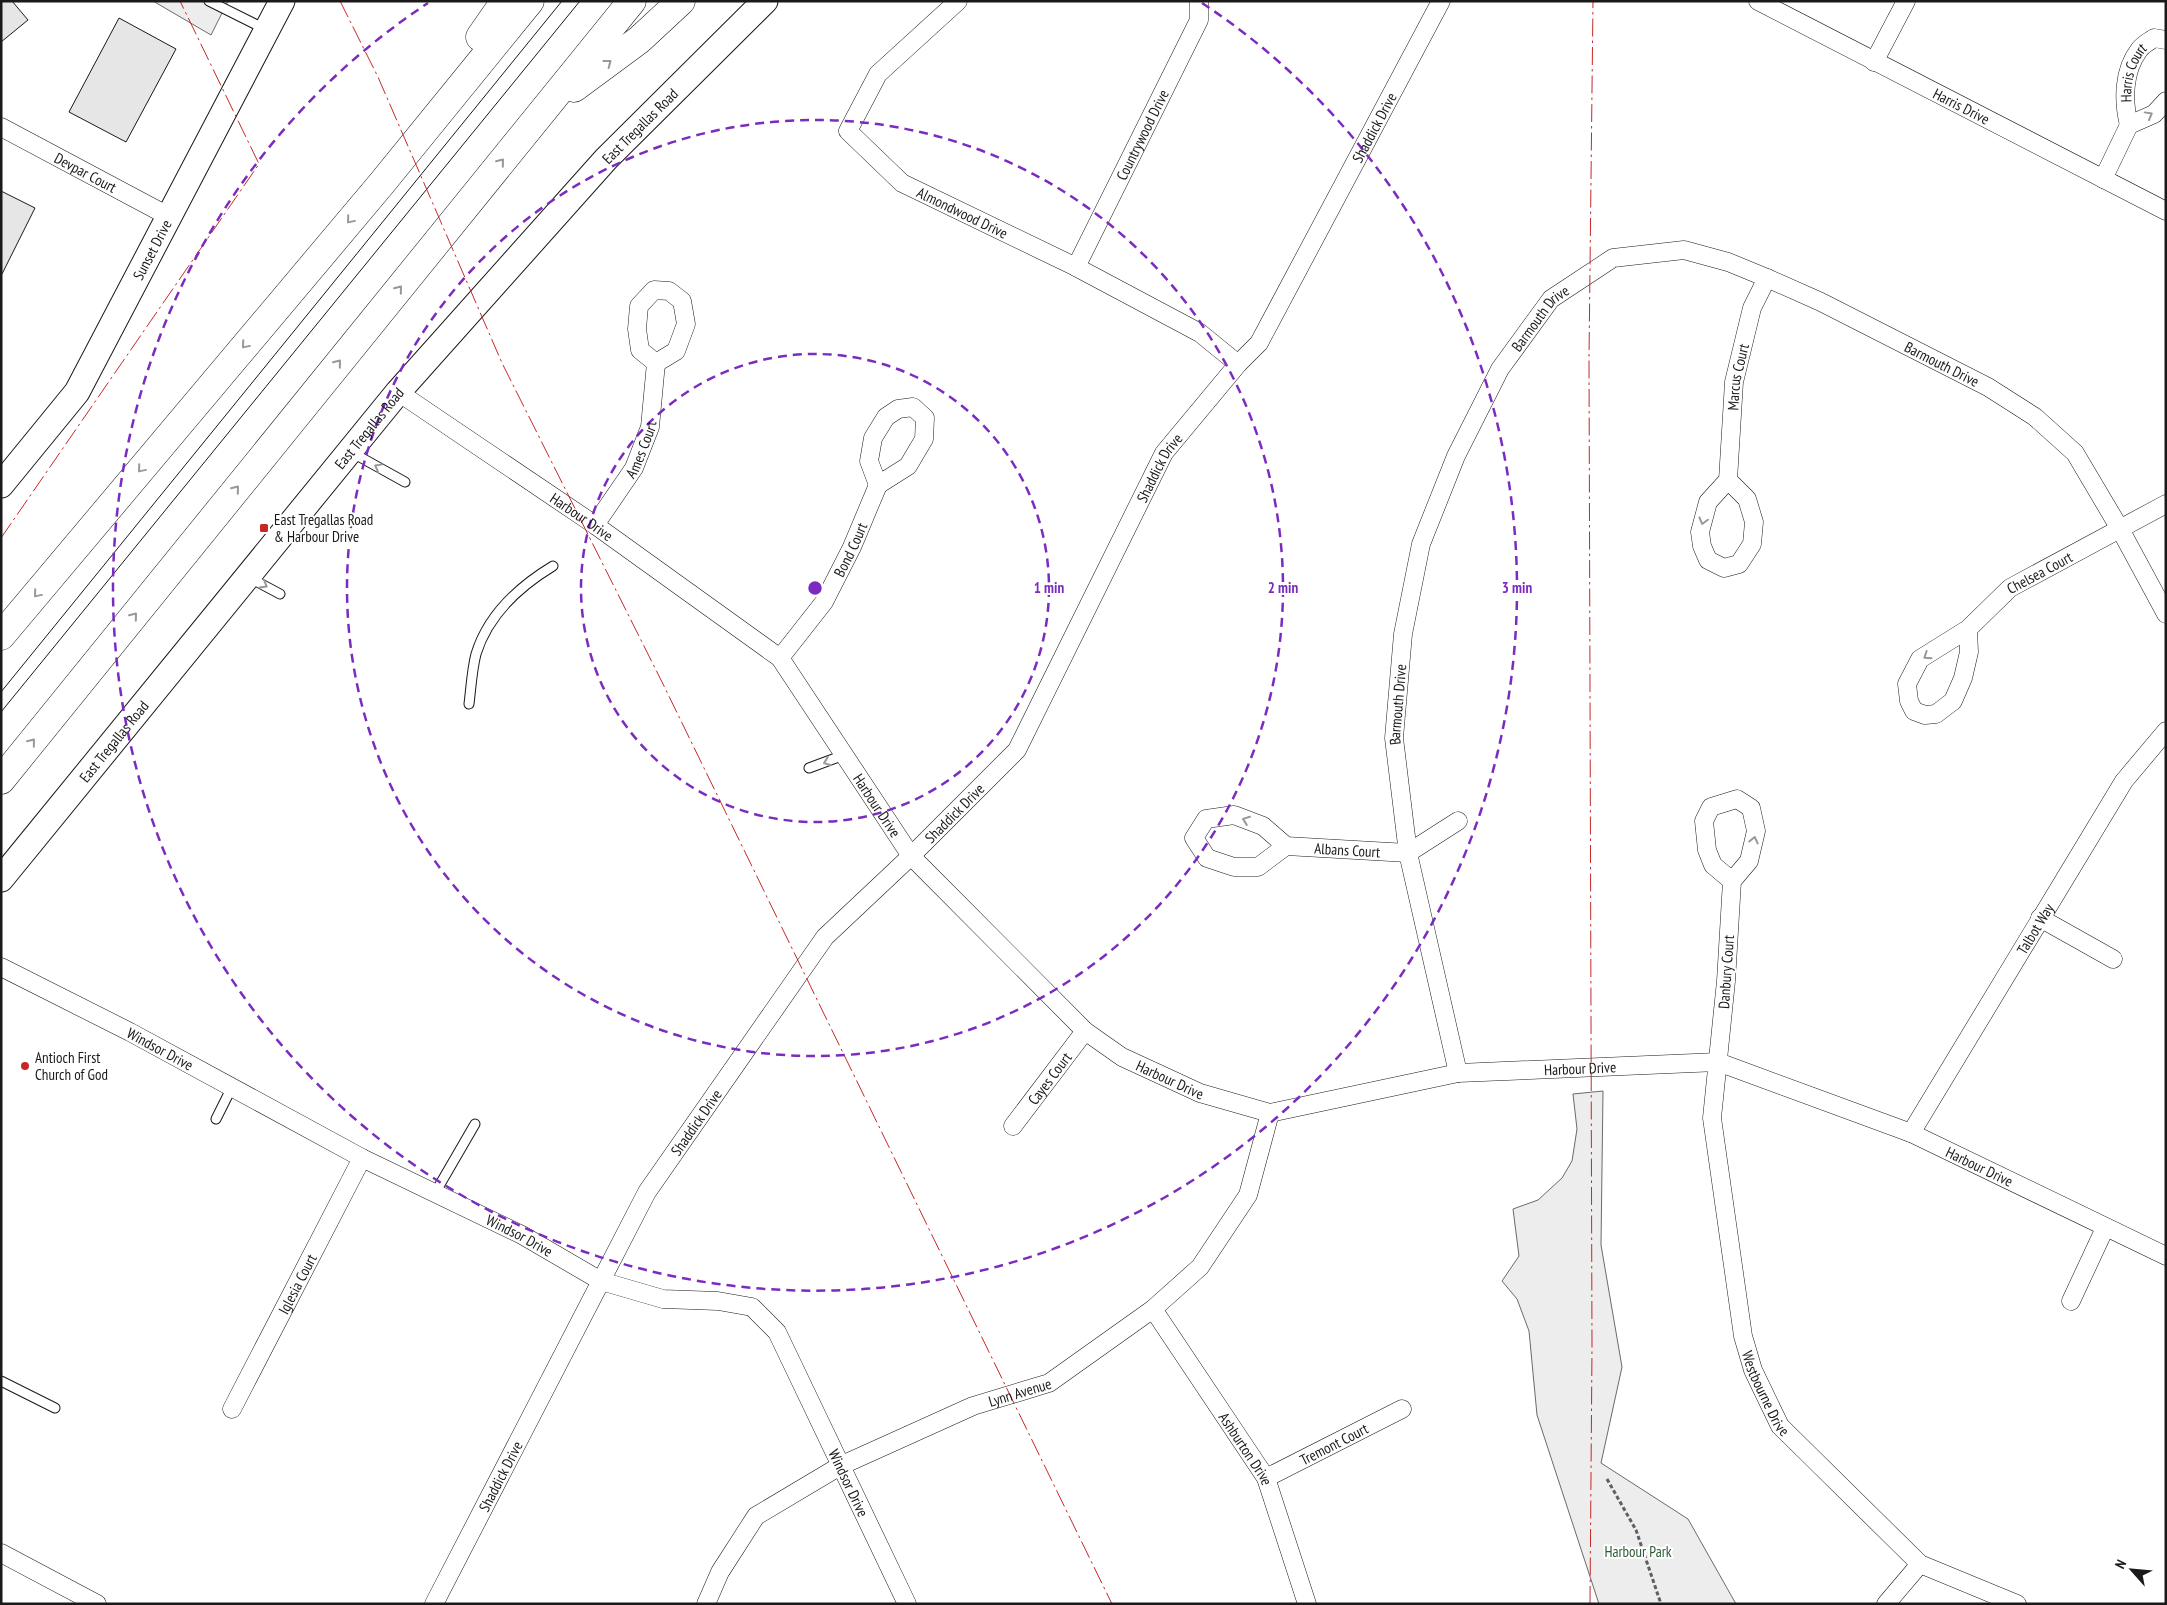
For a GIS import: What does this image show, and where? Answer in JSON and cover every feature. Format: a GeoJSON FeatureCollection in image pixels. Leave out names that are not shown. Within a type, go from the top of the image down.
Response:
{"type":"FeatureCollection","features":[{"type":"Feature","properties":{"kind":"highway"},"geometry":{"type":"LineString","coordinates":[[382,183],[505,1]]}},
{"type":"Feature","properties":{"kind":"highway"},"geometry":{"type":"LineString","coordinates":[[1,636],[382,183],[530,1]]}},
{"type":"Feature","properties":{"kind":"highway"},"geometry":{"type":"LineString","coordinates":[[1,780],[632,1]]}},
{"type":"Feature","properties":{"kind":"highway"},"geometry":{"type":"LineString","coordinates":[[541,113],[639,40],[681,1]]}},
{"type":"Feature","properties":{"kind":"street","name":"Sunset Drive"},"geometry":{"type":"LineString","coordinates":[[1,485],[77,392],[282,1]]}},
{"type":"Feature","properties":{"kind":"street","name":"East Tregallas Road"},"geometry":{"type":"LineString","coordinates":[[1,879],[398,392],[606,159],[765,1]]}},
{"type":"Feature","properties":{"kind":"street","name":"Almondwood Drive"},"geometry":{"type":"LineString","coordinates":[[958,1],[878,74],[848,131],[902,183],[1076,267],[1200,332],[1238,364]]}},
{"type":"Feature","properties":{"kind":"street","name":"Countrywood Drive"},"geometry":{"type":"LineString","coordinates":[[1076,267],[1199,20],[1199,1]]}},
{"type":"Feature","properties":{"kind":"street","name":"Shaddick Drive"},"geometry":{"type":"LineString","coordinates":[[434,1604],[647,1192],[824,937],[911,856],[1017,750],[1164,453],[1238,364],[1259,343],[1441,1]]}},
{"type":"Feature","properties":{"kind":"street","name":"Harris Drive"},"geometry":{"type":"LineString","coordinates":[[1758,1],[2166,211]]}},
{"type":"Feature","properties":{"kind":"street"},"geometry":{"type":"LineString","coordinates":[[1874,62],[1906,1]]}},
{"type":"Feature","properties":{"kind":"street","name":"Harris Court"},"geometry":{"type":"LineString","coordinates":[[2103,179],[2129,125],[2126,113],[2126,80],[2139,49],[2154,38],[2166,40]]}},
{"type":"Feature","properties":{"kind":"street","name":"Harris Court"},"geometry":{"type":"LineString","coordinates":[[2129,125],[2154,114],[2166,101]]}},
{"type":"Feature","properties":{"kind":"street","name":"Devpar Court"},"geometry":{"type":"LineString","coordinates":[[1,127],[170,217]]}},
{"type":"Feature","properties":{"kind":"street","name":"Barmouth Drive"},"geometry":{"type":"LineString","coordinates":[[1458,1073],[1408,853],[1394,738],[1402,634],[1421,544],[1456,456],[1500,369],[1551,299],[1614,258],[1684,250],[1728,262],[1821,302],[1988,387],[2035,417],[2075,453],[2120,529],[2166,614]]}},
{"type":"Feature","properties":{"kind":"street","name":"Marcus Court"},"geometry":{"type":"LineString","coordinates":[[1728,480],[1734,382],[1752,308],[1767,278]]}},
{"type":"Feature","properties":{"kind":"street","name":"Ames Court"},"geometry":{"type":"LineString","coordinates":[[595,525],[634,468],[650,427],[656,363]]}},
{"type":"Feature","properties":{"kind":"street","name":"Harbour Drive"},"geometry":{"type":"LineString","coordinates":[[398,392],[595,525],[780,658],[911,856],[1085,1031],[1122,1058],[1200,1093],[1270,1113],[1458,1073],[1718,1062],[1911,1133],[2166,1256]]}},
{"type":"Feature","properties":{"kind":"street","name":"Bond Court"},"geometry":{"type":"LineString","coordinates":[[780,658],[824,602],[852,546],[878,485]]}},
{"type":"Feature","properties":{"kind":"street","name":"Chelsea Court"},"geometry":{"type":"LineString","coordinates":[[1968,629],[1969,652],[1963,678],[1953,701],[1936,714],[1925,715],[1914,711],[1908,702],[1907,684],[1920,659],[1968,629],[2010,588],[2166,504]]}},
{"type":"Feature","properties":{"kind":"street","name":"Talbot Way"},"geometry":{"type":"LineString","coordinates":[[1911,1133],[2124,781],[2166,731]]}},
{"type":"Feature","properties":{"kind":"street"},"geometry":{"type":"LineString","coordinates":[[1234,815],[1263,826],[1286,846],[1258,867],[1234,867],[1207,858],[1194,838],[1206,819],[1234,815]]}},
{"type":"Feature","properties":{"kind":"street"},"geometry":{"type":"LineString","coordinates":[[1408,853],[1458,820]]}},
{"type":"Feature","properties":{"kind":"street","name":"Albans Court"},"geometry":{"type":"LineString","coordinates":[[1286,846],[1408,853]]}},
{"type":"Feature","properties":{"kind":"street","name":"Danbury Court"},"geometry":{"type":"LineString","coordinates":[[1718,1062],[1726,981],[1732,881]]}},
{"type":"Feature","properties":{"kind":"street"},"geometry":{"type":"LineString","coordinates":[[2040,918],[2113,959]]}},
{"type":"Feature","properties":{"kind":"street","name":"Windsor Drive"},"geometry":{"type":"LineString","coordinates":[[1,967],[130,1032],[362,1158],[522,1235],[601,1281],[663,1299],[718,1300],[752,1307],[777,1332],[907,1604]]}},
{"type":"Feature","properties":{"kind":"street","name":"Cayes Court"},"geometry":{"type":"LineString","coordinates":[[1013,1126],[1085,1031]]}},
{"type":"Feature","properties":{"kind":"street","name":"Westbourne Drive"},"geometry":{"type":"LineString","coordinates":[[1718,1062],[1712,1118],[1743,1336],[1753,1370],[1780,1426],[1920,1564],[2017,1604]]}},
{"type":"Feature","properties":{"kind":"street","name":"Lynn Avenue"},"geometry":{"type":"LineString","coordinates":[[706,1604],[720,1572],[756,1516],[840,1466],[973,1406],[1050,1383],[1153,1309],[1200,1267],[1248,1195],[1270,1113]]}},
{"type":"Feature","properties":{"kind":"street","name":"Iglesia Court"},"geometry":{"type":"LineString","coordinates":[[232,1408],[362,1158]]}},
{"type":"Feature","properties":{"kind":"street"},"geometry":{"type":"LineString","coordinates":[[2071,1301],[2105,1228]]}},
{"type":"Feature","properties":{"kind":"street","name":"Ashburton Drive"},"geometry":{"type":"LineString","coordinates":[[1153,1309],[1266,1478],[1307,1604]]}},
{"type":"Feature","properties":{"kind":"street","name":"Tremont Court"},"geometry":{"type":"LineString","coordinates":[[1266,1478],[1402,1409]]}},
{"type":"Feature","properties":{"kind":"street"},"geometry":{"type":"LineString","coordinates":[[1,1553],[97,1604]]}},
{"type":"Feature","properties":{"kind":"street"},"geometry":{"type":"LineString","coordinates":[[1886,1604],[1920,1564]]}},
{"type":"Feature","properties":{"kind":"lane"},"geometry":{"type":"LineString","coordinates":[[209,1],[267,30]]}},
{"type":"Feature","properties":{"kind":"lane"},"geometry":{"type":"LineString","coordinates":[[350,451],[405,482]]}},
{"type":"Feature","properties":{"kind":"lane"},"geometry":{"type":"LineString","coordinates":[[469,704],[476,654],[489,624],[530,580],[553,566]]}},
{"type":"Feature","properties":{"kind":"lane"},"geometry":{"type":"LineString","coordinates":[[248,576],[280,594]]}},
{"type":"Feature","properties":{"kind":"lane"},"geometry":{"type":"LineString","coordinates":[[809,768],[844,755]]}},
{"type":"Feature","properties":{"kind":"lane"},"geometry":{"type":"LineString","coordinates":[[216,1119],[232,1087]]}},
{"type":"Feature","properties":{"kind":"lane"},"geometry":{"type":"LineString","coordinates":[[435,1193],[475,1124]]}},
{"type":"Feature","properties":{"kind":"lane"},"geometry":{"type":"LineString","coordinates":[[1,1381],[55,1408]]}},
{"type":"Feature","properties":{"kind":"path"},"geometry":{"type":"LineString","coordinates":[[1607,1479],[1636,1530],[1661,1604]]}},
{"type":"Feature","properties":{"kind":"shaded area"},"geometry":{"type":"Polygon","coordinates":[[[153,1],[228,1],[211,35],[153,1]]]}},
{"type":"Feature","properties":{"kind":"shaded area","name":"Harbour Park"},"geometry":{"type":"Polygon","coordinates":[[[1603,1091],[1601,1245],[1622,1367],[1601,1463],[1688,1519],[1736,1604],[1599,1604],[1537,1415],[1529,1331],[1517,1299],[1502,1281],[1519,1256],[1513,1209],[1538,1200],[1562,1178],[1572,1161],[1577,1129],[1573,1094],[1603,1091]]]}},
{"type":"Feature","properties":{"kind":"building"},"geometry":{"type":"Polygon","coordinates":[[[1,1],[12,1],[28,20],[1,42],[1,1]]]}},
{"type":"Feature","properties":{"kind":"building"},"geometry":{"type":"Polygon","coordinates":[[[119,18],[176,49],[126,142],[69,112],[119,18]]]}},
{"type":"Feature","properties":{"kind":"building"},"geometry":{"type":"Polygon","coordinates":[[[1,191],[35,208],[2,274],[1,274],[1,191]]]}},
{"type":"Feature","properties":{"kind":"tram line"},"geometry":{"type":"LineString","coordinates":[[1,692],[562,1]]}},
{"type":"Feature","properties":{"kind":"tram line"},"geometry":{"type":"LineString","coordinates":[[1,712],[580,1]]}},
{"type":"Feature","properties":{"kind":"power"},"geometry":{"type":"LineString","coordinates":[[1,538],[259,164],[180,1]]}},
{"type":"Feature","properties":{"kind":"power"},"geometry":{"type":"LineString","coordinates":[[340,1],[378,77],[502,363],[663,684],[1112,1604]]}},
{"type":"Feature","properties":{"kind":"power"},"geometry":{"type":"LineString","coordinates":[[1590,1604],[1592,1347],[1589,358],[1593,1]]}},
{"type":"Feature","properties":{"kind":"place","name":"East Tregallas Road & Harbour Drive"},"geometry":{"type":"Point","coordinates":[264,528]}},
{"type":"Feature","properties":{"kind":"place","name":"Antioch First Church of God"},"geometry":{"type":"Point","coordinates":[25,1066]}}]}
